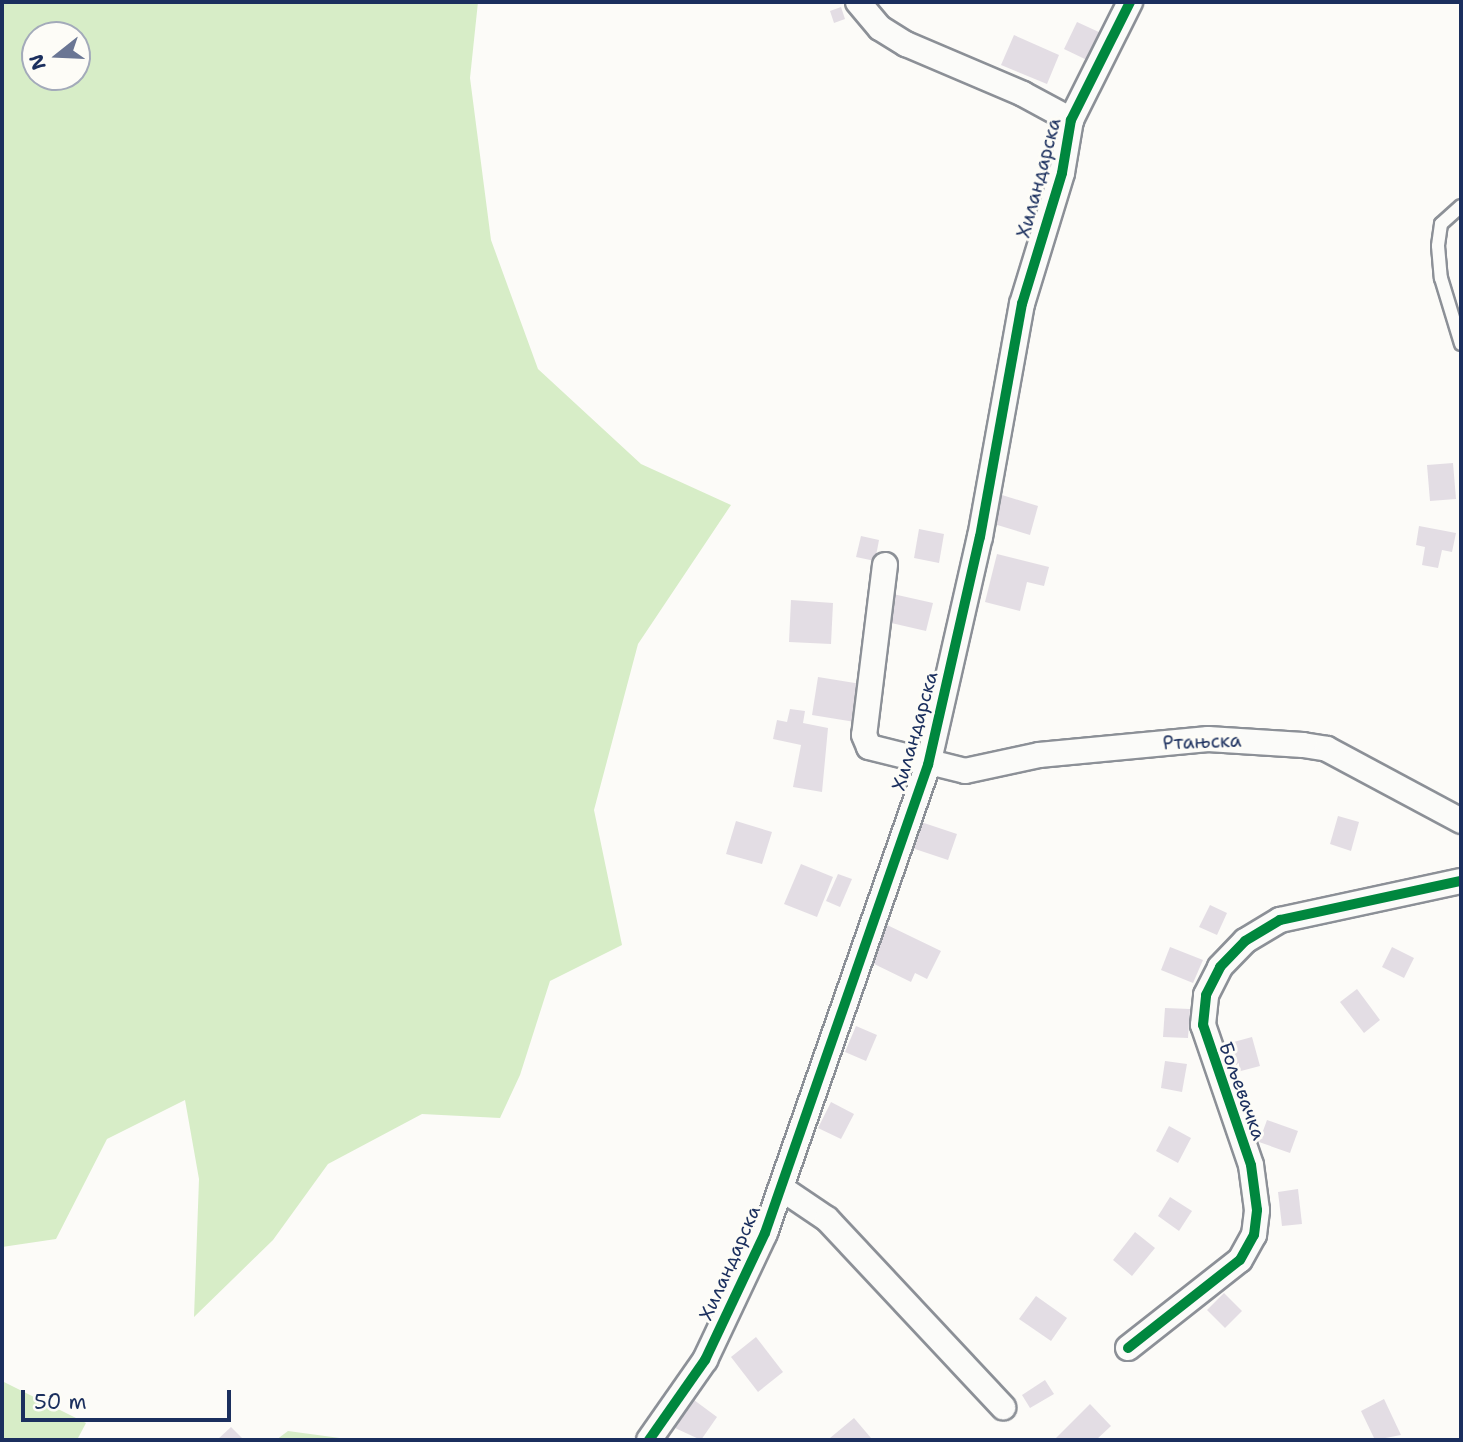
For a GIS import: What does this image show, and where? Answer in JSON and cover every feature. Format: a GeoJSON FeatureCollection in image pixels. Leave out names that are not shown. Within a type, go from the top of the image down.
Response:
{"type":"FeatureCollection","features":[{"type":"Feature","properties":{"kind":"street","name":"Хиландарска"},"geometry":{"type":"LineString","coordinates":[[858,2],[880,28],[933,60],[1023,94],[1071,120]]}},
{"type":"Feature","properties":{"kind":"street","name":"Хиландарска"},"geometry":{"type":"LineString","coordinates":[[649,1440],[705,1360],[738,1295],[781,1188],[928,765],[977,550],[1022,304],[1062,173],[1071,120],[1130,2]]}},
{"type":"Feature","properties":{"kind":"street","name":"Хиландарска"},"geometry":{"type":"LineString","coordinates":[[885,565],[872,641],[864,743],[928,765]]}},
{"type":"Feature","properties":{"kind":"street","name":"Ртањска"},"geometry":{"type":"LineString","coordinates":[[928,765],[965,771],[1057,753],[1208,739],[1265,741],[1327,749],[1461,818]]}},
{"type":"Feature","properties":{"kind":"street","name":"Бољевачка"},"geometry":{"type":"LineString","coordinates":[[1128,1348],[1240,1261],[1254,1235],[1257,1210],[1251,1165],[1203,1025],[1206,995],[1220,967],[1245,941],[1280,920],[1461,881]]}},
{"type":"Feature","properties":{"kind":"street"},"geometry":{"type":"LineString","coordinates":[[781,1188],[827,1219],[1003,1407]]}},
{"type":"Feature","properties":{"kind":"lane"},"geometry":{"type":"LineString","coordinates":[[1461,206],[1441,224],[1437,246],[1441,278],[1461,344]]}},
{"type":"Feature","properties":{"kind":"green space"},"geometry":{"type":"Polygon","coordinates":[[[2,2],[478,2],[470,78],[491,240],[538,369],[641,464],[731,505],[638,644],[594,810],[622,945],[550,981],[520,1075],[500,1118],[422,1114],[328,1164],[273,1240],[194,1317],[199,1179],[185,1100],[107,1139],[56,1239],[2,1247],[2,2]]]}},
{"type":"Feature","properties":{"kind":"green space"},"geometry":{"type":"Polygon","coordinates":[[[2,1381],[86,1423],[77,1440],[2,1440],[2,1381]]]}},
{"type":"Feature","properties":{"kind":"green space"},"geometry":{"type":"Polygon","coordinates":[[[288,1431],[347,1439],[347,1440],[276,1440],[288,1431]]]}},
{"type":"Feature","properties":{"kind":"building"},"geometry":{"type":"Polygon","coordinates":[[[841,7],[845,19],[834,23],[830,11],[841,7]]]}},
{"type":"Feature","properties":{"kind":"building"},"geometry":{"type":"Polygon","coordinates":[[[1077,22],[1101,33],[1089,61],[1064,49],[1077,22]]]}},
{"type":"Feature","properties":{"kind":"building"},"geometry":{"type":"Polygon","coordinates":[[[1014,35],[1059,55],[1047,84],[1001,65],[1014,35]]]}},
{"type":"Feature","properties":{"kind":"building"},"geometry":{"type":"Polygon","coordinates":[[[1453,463],[1456,499],[1430,501],[1427,465],[1453,463]]]}},
{"type":"Feature","properties":{"kind":"building"},"geometry":{"type":"Polygon","coordinates":[[[1002,495],[1038,506],[1030,535],[994,524],[1002,495]]]}},
{"type":"Feature","properties":{"kind":"building"},"geometry":{"type":"Polygon","coordinates":[[[1419,526],[1456,533],[1452,552],[1442,550],[1438,568],[1422,565],[1425,547],[1416,545],[1419,526]]]}},
{"type":"Feature","properties":{"kind":"building"},"geometry":{"type":"Polygon","coordinates":[[[919,529],[944,534],[939,563],[914,558],[919,529]]]}},
{"type":"Feature","properties":{"kind":"building"},"geometry":{"type":"Polygon","coordinates":[[[861,536],[879,540],[875,561],[856,557],[861,536]]]}},
{"type":"Feature","properties":{"kind":"building"},"geometry":{"type":"Polygon","coordinates":[[[997,554],[1049,567],[1044,586],[1027,582],[1020,611],[985,602],[997,554]]]}},
{"type":"Feature","properties":{"kind":"building"},"geometry":{"type":"Polygon","coordinates":[[[893,594],[933,603],[926,631],[887,622],[893,594]]]}},
{"type":"Feature","properties":{"kind":"building"},"geometry":{"type":"Polygon","coordinates":[[[791,600],[833,603],[831,644],[789,642],[791,600]]]}},
{"type":"Feature","properties":{"kind":"building"},"geometry":{"type":"Polygon","coordinates":[[[818,677],[861,684],[855,722],[812,715],[818,677]]]}},
{"type":"Feature","properties":{"kind":"building"},"geometry":{"type":"Polygon","coordinates":[[[790,709],[805,711],[803,723],[828,728],[822,792],[793,787],[801,745],[773,739],[777,720],[787,722],[790,709]]]}},
{"type":"Feature","properties":{"kind":"building"},"geometry":{"type":"Polygon","coordinates":[[[1338,816],[1359,822],[1351,851],[1330,844],[1338,816]]]}},
{"type":"Feature","properties":{"kind":"building"},"geometry":{"type":"Polygon","coordinates":[[[736,821],[772,832],[762,864],[726,854],[736,821]]]}},
{"type":"Feature","properties":{"kind":"building"},"geometry":{"type":"Polygon","coordinates":[[[918,821],[957,834],[948,860],[909,847],[918,821]]]}},
{"type":"Feature","properties":{"kind":"building"},"geometry":{"type":"Polygon","coordinates":[[[801,864],[833,877],[817,917],[784,904],[801,864]]]}},
{"type":"Feature","properties":{"kind":"building"},"geometry":{"type":"Polygon","coordinates":[[[838,874],[852,879],[840,907],[826,901],[838,874]]]}},
{"type":"Feature","properties":{"kind":"building"},"geometry":{"type":"Polygon","coordinates":[[[1210,905],[1227,913],[1217,935],[1199,927],[1210,905]]]}},
{"type":"Feature","properties":{"kind":"building"},"geometry":{"type":"Polygon","coordinates":[[[883,923],[941,951],[927,979],[915,973],[911,982],[866,960],[883,923]]]}},
{"type":"Feature","properties":{"kind":"building"},"geometry":{"type":"Polygon","coordinates":[[[1170,947],[1203,960],[1193,983],[1161,970],[1170,947]]]}},
{"type":"Feature","properties":{"kind":"building"},"geometry":{"type":"Polygon","coordinates":[[[1392,947],[1414,958],[1404,978],[1382,967],[1392,947]]]}},
{"type":"Feature","properties":{"kind":"building"},"geometry":{"type":"Polygon","coordinates":[[[1357,989],[1380,1020],[1364,1033],[1340,1002],[1357,989]]]}},
{"type":"Feature","properties":{"kind":"building"},"geometry":{"type":"Polygon","coordinates":[[[1165,1008],[1190,1009],[1188,1038],[1163,1037],[1165,1008]]]}},
{"type":"Feature","properties":{"kind":"building"},"geometry":{"type":"Polygon","coordinates":[[[856,1026],[877,1035],[866,1061],[845,1052],[856,1026]]]}},
{"type":"Feature","properties":{"kind":"building"},"geometry":{"type":"Polygon","coordinates":[[[1252,1037],[1260,1066],[1237,1072],[1230,1043],[1252,1037]]]}},
{"type":"Feature","properties":{"kind":"building"},"geometry":{"type":"Polygon","coordinates":[[[1165,1061],[1187,1064],[1182,1092],[1161,1088],[1165,1061]]]}},
{"type":"Feature","properties":{"kind":"building"},"geometry":{"type":"Polygon","coordinates":[[[831,1102],[854,1114],[841,1139],[818,1128],[831,1102]]]}},
{"type":"Feature","properties":{"kind":"building"},"geometry":{"type":"Polygon","coordinates":[[[1267,1120],[1298,1131],[1290,1153],[1259,1142],[1267,1120]]]}},
{"type":"Feature","properties":{"kind":"building"},"geometry":{"type":"Polygon","coordinates":[[[1169,1126],[1191,1138],[1178,1163],[1156,1151],[1169,1126]]]}},
{"type":"Feature","properties":{"kind":"building"},"geometry":{"type":"Polygon","coordinates":[[[1298,1189],[1302,1224],[1282,1226],[1278,1192],[1298,1189]]]}},
{"type":"Feature","properties":{"kind":"building"},"geometry":{"type":"Polygon","coordinates":[[[1170,1197],[1192,1211],[1179,1231],[1158,1216],[1170,1197]]]}},
{"type":"Feature","properties":{"kind":"building"},"geometry":{"type":"Polygon","coordinates":[[[1135,1232],[1155,1248],[1132,1276],[1113,1260],[1135,1232]]]}},
{"type":"Feature","properties":{"kind":"building"},"geometry":{"type":"Polygon","coordinates":[[[1224,1293],[1242,1311],[1225,1328],[1207,1310],[1224,1293]]]}},
{"type":"Feature","properties":{"kind":"building"},"geometry":{"type":"Polygon","coordinates":[[[1036,1296],[1067,1318],[1051,1341],[1019,1319],[1036,1296]]]}},
{"type":"Feature","properties":{"kind":"building"},"geometry":{"type":"Polygon","coordinates":[[[756,1337],[783,1372],[758,1392],[731,1357],[756,1337]]]}},
{"type":"Feature","properties":{"kind":"building"},"geometry":{"type":"Polygon","coordinates":[[[1045,1380],[1054,1394],[1030,1408],[1022,1395],[1045,1380]]]}},
{"type":"Feature","properties":{"kind":"building"},"geometry":{"type":"Polygon","coordinates":[[[1384,1399],[1401,1435],[1375,1440],[1361,1411],[1384,1399]]]}},
{"type":"Feature","properties":{"kind":"building"},"geometry":{"type":"Polygon","coordinates":[[[694,1400],[717,1417],[701,1440],[675,1428],[694,1400]]]}},
{"type":"Feature","properties":{"kind":"building"},"geometry":{"type":"Polygon","coordinates":[[[1090,1404],[1111,1426],[1096,1440],[1054,1440],[1090,1404]]]}},
{"type":"Feature","properties":{"kind":"building"},"geometry":{"type":"Polygon","coordinates":[[[854,1418],[871,1438],[830,1438],[854,1418]]]}},
{"type":"Feature","properties":{"kind":"building"},"geometry":{"type":"Polygon","coordinates":[[[231,1427],[244,1440],[217,1440],[231,1427]]]}},
{"type":"Feature","properties":{"kind":"cycle path"},"geometry":{"type":"LineString","coordinates":[[649,1440],[705,1360],[765,1233],[928,765],[980,537],[1022,304],[1062,173],[1071,120],[1130,2]]}},
{"type":"Feature","properties":{"kind":"cycle path"},"geometry":{"type":"LineString","coordinates":[[1128,1348],[1240,1260],[1254,1235],[1257,1210],[1251,1165],[1203,1025],[1206,995],[1220,967],[1245,941],[1280,920],[1461,881]]}}]}
